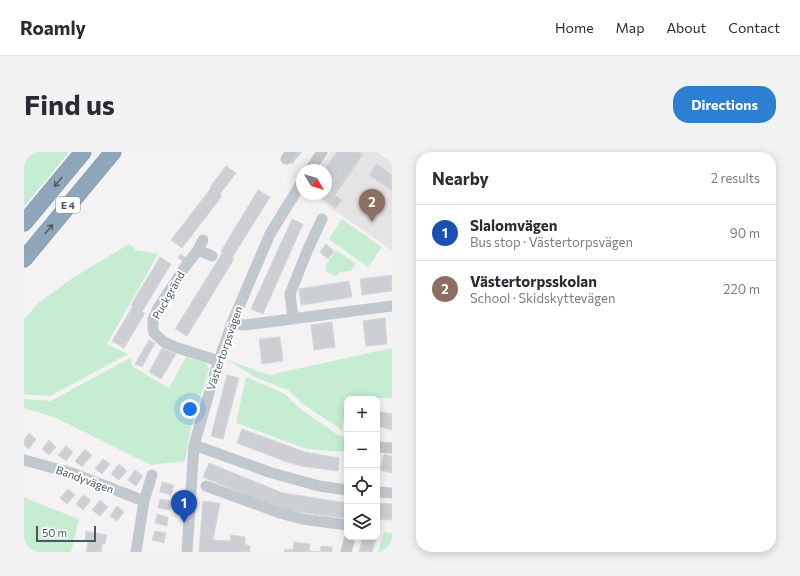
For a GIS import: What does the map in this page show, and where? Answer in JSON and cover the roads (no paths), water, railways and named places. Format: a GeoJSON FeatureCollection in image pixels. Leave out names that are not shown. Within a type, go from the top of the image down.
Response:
{"type":"FeatureCollection","features":[{"type":"Feature","properties":{"kind":"highway","name":"E 4"},"geometry":{"type":"LineString","coordinates":[[24,223],[83,152]]}},
{"type":"Feature","properties":{"kind":"highway","name":"E 4"},"geometry":{"type":"LineString","coordinates":[[24,259],[113,152]]}},
{"type":"Feature","properties":{"kind":"street"},"geometry":{"type":"LineString","coordinates":[[314,164],[322,152]]}},
{"type":"Feature","properties":{"kind":"street","name":"Västertorpsvägen"},"geometry":{"type":"LineString","coordinates":[[187,552],[194,445],[219,361],[232,323],[270,234],[296,192]]}},
{"type":"Feature","properties":{"kind":"street"},"geometry":{"type":"LineString","coordinates":[[293,318],[290,294],[308,248],[322,219]]}},
{"type":"Feature","properties":{"kind":"street","name":"Puckgränd"},"geometry":{"type":"LineString","coordinates":[[212,256],[201,245],[184,267],[158,308],[153,319],[152,328],[154,333],[164,342],[219,361]]}},
{"type":"Feature","properties":{"kind":"street"},"geometry":{"type":"LineString","coordinates":[[232,323],[245,325],[392,306]]}},
{"type":"Feature","properties":{"kind":"street"},"geometry":{"type":"LineString","coordinates":[[194,445],[272,473],[319,486],[344,490]]}},
{"type":"Feature","properties":{"kind":"street"},"geometry":{"type":"LineString","coordinates":[[380,447],[392,448]]}},
{"type":"Feature","properties":{"kind":"street","name":"Bandyvägen"},"geometry":{"type":"LineString","coordinates":[[24,460],[72,472],[144,501]]}},
{"type":"Feature","properties":{"kind":"street"},"geometry":{"type":"LineString","coordinates":[[136,552],[144,501],[152,474]]}},
{"type":"Feature","properties":{"kind":"street"},"geometry":{"type":"LineString","coordinates":[[206,486],[280,514],[302,519],[344,525]]}},
{"type":"Feature","properties":{"kind":"street"},"geometry":{"type":"LineString","coordinates":[[380,492],[392,493]]}},
{"type":"Feature","properties":{"kind":"street"},"geometry":{"type":"LineString","coordinates":[[346,552],[349,540]]}},
{"type":"Feature","properties":{"kind":"place","name":"Västertorpsskolan"},"geometry":{"type":"Point","coordinates":[372,222]}},
{"type":"Feature","properties":{"kind":"place","name":"Slalomvägen"},"geometry":{"type":"Point","coordinates":[184,523]}}]}
